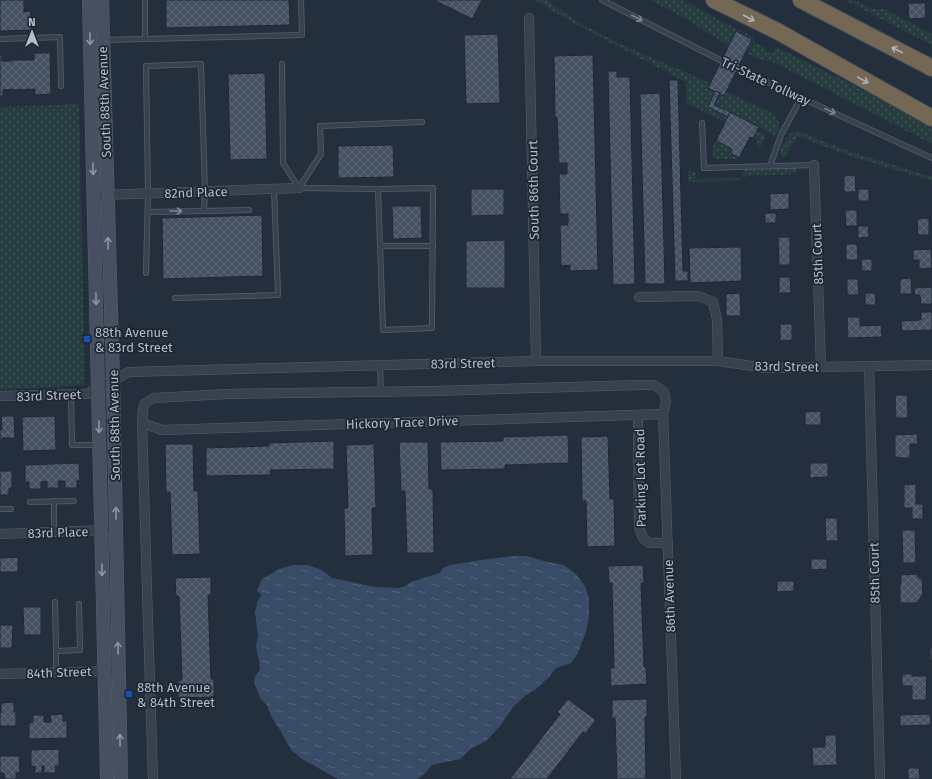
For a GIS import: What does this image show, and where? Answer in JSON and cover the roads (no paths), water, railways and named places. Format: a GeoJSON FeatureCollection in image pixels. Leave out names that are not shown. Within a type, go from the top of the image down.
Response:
{"type":"FeatureCollection","features":[{"type":"Feature","properties":{"kind":"highway"},"geometry":{"type":"LineString","coordinates":[[714,0],[777,31],[932,118]]}},
{"type":"Feature","properties":{"kind":"highway"},"geometry":{"type":"LineString","coordinates":[[801,0],[932,68]]}},
{"type":"Feature","properties":{"kind":"street","name":"South 88th Avenue"},"geometry":{"type":"LineString","coordinates":[[89,0],[107,779]]}},
{"type":"Feature","properties":{"kind":"street","name":"South 88th Avenue"},"geometry":{"type":"LineString","coordinates":[[102,0],[113,380],[121,779]]}},
{"type":"Feature","properties":{"kind":"street","name":"South 86th Court"},"geometry":{"type":"LineString","coordinates":[[529,18],[536,361]]}},
{"type":"Feature","properties":{"kind":"street","name":"85th Court"},"geometry":{"type":"LineString","coordinates":[[814,165],[821,367]]}},
{"type":"Feature","properties":{"kind":"street","name":"82nd Place"},"geometry":{"type":"LineString","coordinates":[[93,195],[299,188]]}},
{"type":"Feature","properties":{"kind":"street"},"geometry":{"type":"LineString","coordinates":[[639,297],[700,296],[713,302],[717,319],[718,361]]}},
{"type":"Feature","properties":{"kind":"street","name":"83rd Street"},"geometry":{"type":"LineString","coordinates":[[0,396],[87,394],[129,372],[536,361],[718,361],[766,368],[932,365]]}},
{"type":"Feature","properties":{"kind":"street","name":"85th Court"},"geometry":{"type":"LineString","coordinates":[[869,366],[880,779]]}},
{"type":"Feature","properties":{"kind":"street","name":"86th Avenue"},"geometry":{"type":"LineString","coordinates":[[381,392],[640,385],[654,385],[664,392],[666,402],[663,414],[676,779]]}},
{"type":"Feature","properties":{"kind":"street"},"geometry":{"type":"LineString","coordinates":[[153,779],[142,423],[145,403],[154,398],[227,394],[381,392]]}},
{"type":"Feature","properties":{"kind":"street","name":"Hickory Trace Drive"},"geometry":{"type":"LineString","coordinates":[[142,423],[162,430],[663,414]]}},
{"type":"Feature","properties":{"kind":"street","name":"Parking Lot Road"},"geometry":{"type":"LineString","coordinates":[[638,415],[639,527],[643,538],[650,543],[668,543]]}},
{"type":"Feature","properties":{"kind":"street","name":"83rd Place"},"geometry":{"type":"LineString","coordinates":[[0,534],[116,530]]}},
{"type":"Feature","properties":{"kind":"street","name":"84th Street"},"geometry":{"type":"LineString","coordinates":[[0,674],[118,670]]}},
{"type":"Feature","properties":{"kind":"lane"},"geometry":{"type":"LineString","coordinates":[[145,0],[145,39]]}},
{"type":"Feature","properties":{"kind":"lane"},"geometry":{"type":"LineString","coordinates":[[103,40],[302,35],[301,0]]}},
{"type":"Feature","properties":{"kind":"lane","name":"Tri-State Tollway"},"geometry":{"type":"LineString","coordinates":[[602,0],[732,66],[932,158]]}},
{"type":"Feature","properties":{"kind":"lane"},"geometry":{"type":"LineString","coordinates":[[0,39],[60,37],[61,86]]}},
{"type":"Feature","properties":{"kind":"lane"},"geometry":{"type":"LineString","coordinates":[[146,273],[148,193],[146,66],[201,64],[205,191],[204,211]]}},
{"type":"Feature","properties":{"kind":"lane"},"geometry":{"type":"LineString","coordinates":[[282,64],[283,163],[299,188]]}},
{"type":"Feature","properties":{"kind":"lane"},"geometry":{"type":"LineString","coordinates":[[770,166],[781,136],[801,98]]}},
{"type":"Feature","properties":{"kind":"lane"},"geometry":{"type":"LineString","coordinates":[[299,188],[321,154],[320,126],[422,122]]}},
{"type":"Feature","properties":{"kind":"lane"},"geometry":{"type":"LineString","coordinates":[[702,123],[704,168],[814,165]]}},
{"type":"Feature","properties":{"kind":"lane"},"geometry":{"type":"LineString","coordinates":[[299,188],[433,188],[432,328],[383,330],[378,189]]}},
{"type":"Feature","properties":{"kind":"lane"},"geometry":{"type":"LineString","coordinates":[[175,298],[278,295],[274,189]]}},
{"type":"Feature","properties":{"kind":"lane"},"geometry":{"type":"LineString","coordinates":[[148,212],[249,210]]}},
{"type":"Feature","properties":{"kind":"lane"},"geometry":{"type":"LineString","coordinates":[[380,246],[433,246]]}},
{"type":"Feature","properties":{"kind":"lane"},"geometry":{"type":"LineString","coordinates":[[380,365],[381,392]]}},
{"type":"Feature","properties":{"kind":"lane"},"geometry":{"type":"LineString","coordinates":[[71,395],[72,445],[99,445]]}},
{"type":"Feature","properties":{"kind":"lane"},"geometry":{"type":"LineString","coordinates":[[54,501],[54,532]]}},
{"type":"Feature","properties":{"kind":"lane"},"geometry":{"type":"LineString","coordinates":[[30,502],[74,501]]}},
{"type":"Feature","properties":{"kind":"lane"},"geometry":{"type":"LineString","coordinates":[[0,509],[11,509]]}},
{"type":"Feature","properties":{"kind":"lane"},"geometry":{"type":"LineString","coordinates":[[55,602],[56,672]]}},
{"type":"Feature","properties":{"kind":"lane"},"geometry":{"type":"LineString","coordinates":[[56,651],[80,650],[79,604]]}},
{"type":"Feature","properties":{"kind":"water"},"geometry":{"type":"Polygon","coordinates":[[[514,556],[527,556],[564,565],[576,574],[585,586],[589,599],[589,617],[586,632],[578,653],[571,663],[556,668],[536,689],[525,696],[513,707],[500,726],[486,741],[472,748],[460,759],[432,765],[418,779],[338,779],[302,759],[291,750],[272,718],[267,705],[260,698],[254,682],[255,676],[260,670],[256,647],[258,636],[255,612],[258,600],[262,595],[257,591],[262,579],[279,569],[293,565],[308,565],[322,570],[332,578],[375,587],[398,588],[406,586],[411,582],[440,573],[443,568],[451,565],[514,556]]]}},
{"type":"Feature","properties":{"kind":"place","name":"88th Avenue & 83rd Street"},"geometry":{"type":"Point","coordinates":[87,339]}},
{"type":"Feature","properties":{"kind":"place","name":"88th Avenue & 84th Street"},"geometry":{"type":"Point","coordinates":[129,694]}}]}
